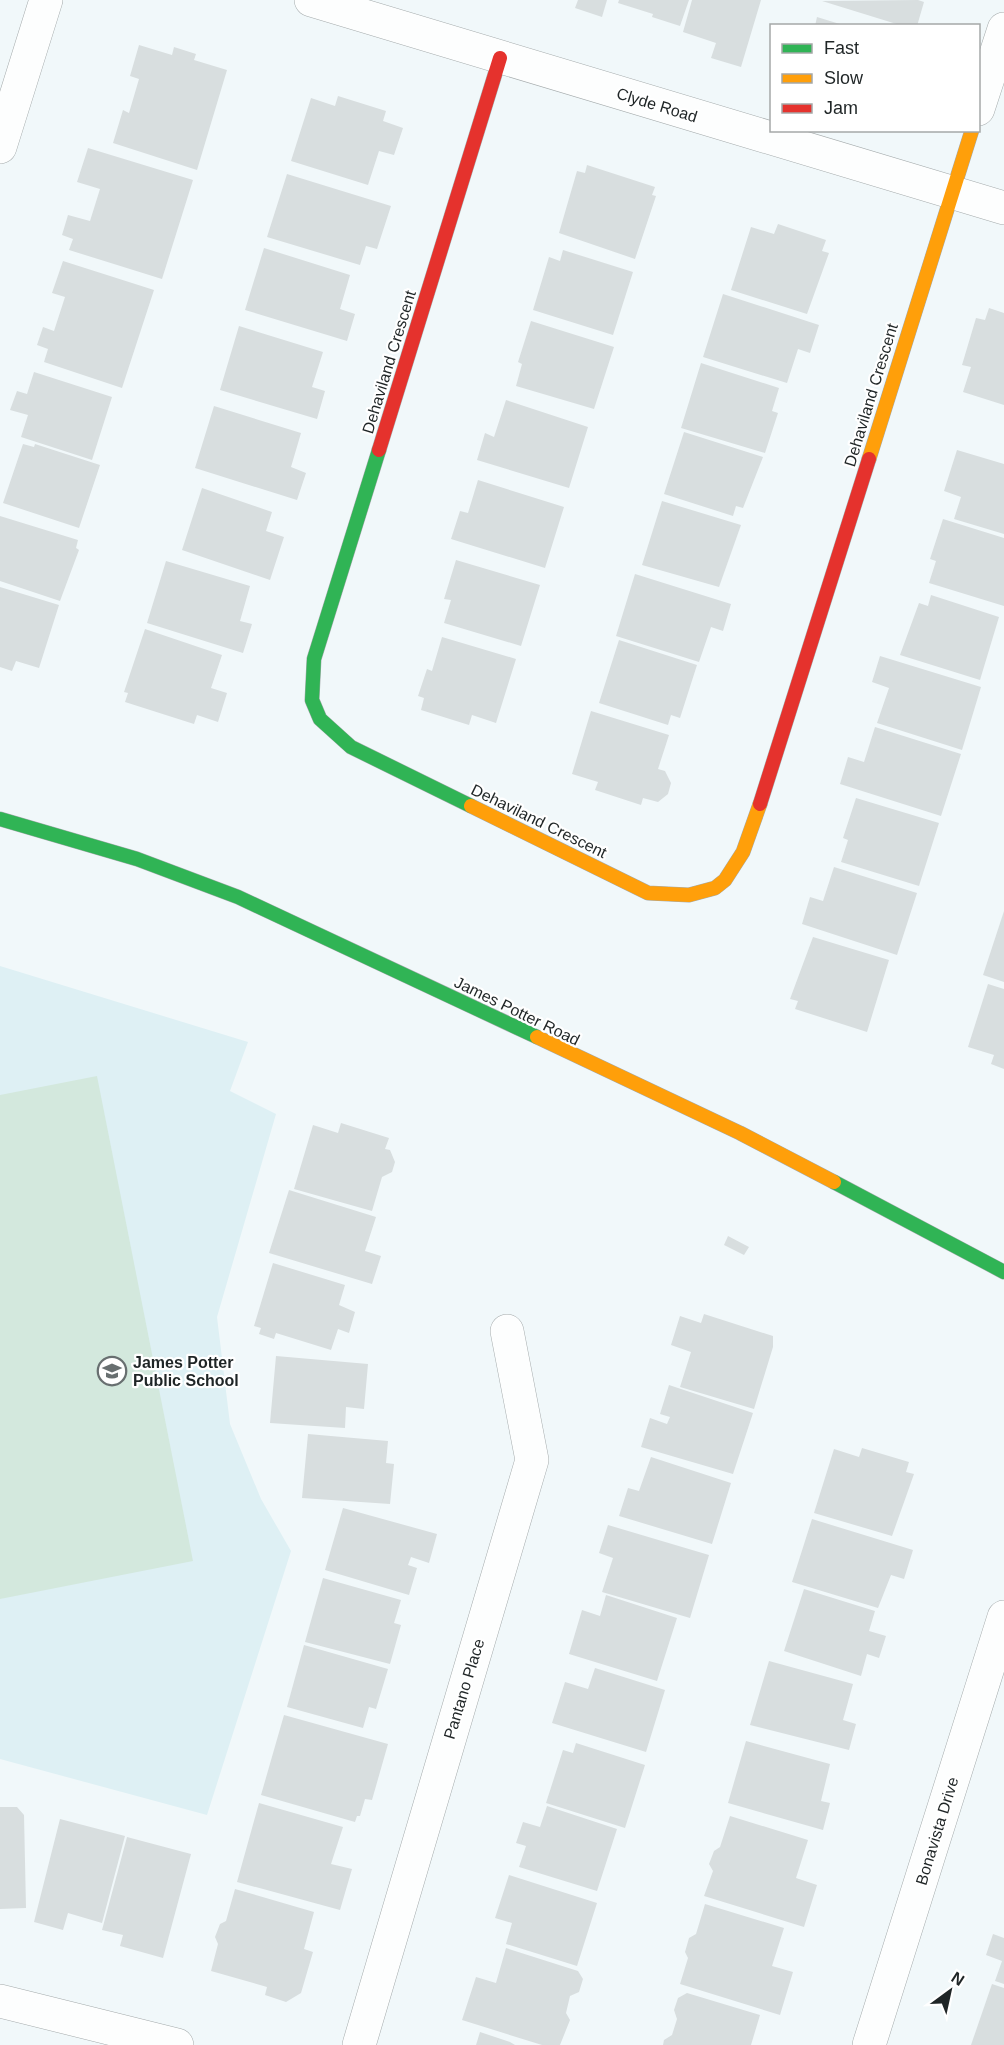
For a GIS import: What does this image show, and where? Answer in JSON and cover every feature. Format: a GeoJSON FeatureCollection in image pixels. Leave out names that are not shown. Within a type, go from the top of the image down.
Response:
{"type":"FeatureCollection","features":[{"type":"Feature","properties":{"kind":"street"},"geometry":{"type":"LineString","coordinates":[[0,147],[46,0]]}},
{"type":"Feature","properties":{"kind":"street","name":"Clyde Road"},"geometry":{"type":"LineString","coordinates":[[312,0],[1004,208]]}},
{"type":"Feature","properties":{"kind":"street"},"geometry":{"type":"LineString","coordinates":[[980,103],[1004,29]]}},
{"type":"Feature","properties":{"kind":"street","name":"Dehaviland Crescent"},"geometry":{"type":"LineString","coordinates":[[500,58],[314,659],[308,688],[314,707],[326,728],[351,747],[648,892],[688,896],[706,892],[726,881],[752,831],[971,132]]}},
{"type":"Feature","properties":{"kind":"street","name":"James Potter Road"},"geometry":{"type":"LineString","coordinates":[[0,819],[137,859],[238,897],[740,1133],[1004,1272]]}},
{"type":"Feature","properties":{"kind":"street","name":"Pantano Place"},"geometry":{"type":"LineString","coordinates":[[359,2045],[532,1460],[507,1330]]}},
{"type":"Feature","properties":{"kind":"street","name":"Bonavista Drive"},"geometry":{"type":"LineString","coordinates":[[869,2045],[1004,1617]]}},
{"type":"Feature","properties":{"kind":"street"},"geometry":{"type":"LineString","coordinates":[[0,2001],[177,2045]]}},
{"type":"Feature","properties":{"kind":"shaded area","name":"James Potter Public School"},"geometry":{"type":"Polygon","coordinates":[[[0,966],[248,1042],[230,1091],[276,1114],[217,1317],[230,1424],[261,1499],[291,1551],[207,1815],[0,1759],[0,966]]]}},
{"type":"Feature","properties":{"kind":"green space"},"geometry":{"type":"Polygon","coordinates":[[[97,1076],[193,1561],[0,1599],[0,1095],[97,1076]]]}},
{"type":"Feature","properties":{"kind":"building"},"geometry":{"type":"Polygon","coordinates":[[[578,0],[607,0],[602,17],[575,8],[578,0]]]}},
{"type":"Feature","properties":{"kind":"building"},"geometry":{"type":"Polygon","coordinates":[[[619,0],[689,0],[680,26],[652,17],[653,14],[618,3],[619,0]]]}},
{"type":"Feature","properties":{"kind":"building"},"geometry":{"type":"Polygon","coordinates":[[[692,0],[761,0],[741,67],[711,58],[716,43],[683,32],[692,0]]]}},
{"type":"Feature","properties":{"kind":"building"},"geometry":{"type":"Polygon","coordinates":[[[918,0],[924,2],[918,24],[897,24],[822,1],[918,0]]]}},
{"type":"Feature","properties":{"kind":"building"},"geometry":{"type":"Polygon","coordinates":[[[817,17],[840,24],[815,24],[817,17]]]}},
{"type":"Feature","properties":{"kind":"building"},"geometry":{"type":"Polygon","coordinates":[[[139,45],[172,55],[174,47],[196,54],[194,60],[227,70],[197,170],[113,143],[123,110],[129,113],[139,79],[130,76],[139,45]]]}},
{"type":"Feature","properties":{"kind":"building"},"geometry":{"type":"Polygon","coordinates":[[[338,96],[386,111],[383,121],[403,128],[394,155],[379,151],[368,185],[291,161],[311,98],[335,106],[338,96]]]}},
{"type":"Feature","properties":{"kind":"building"},"geometry":{"type":"Polygon","coordinates":[[[88,148],[193,180],[162,279],[69,250],[73,239],[62,235],[68,215],[90,221],[100,189],[77,182],[88,148]]]}},
{"type":"Feature","properties":{"kind":"building"},"geometry":{"type":"Polygon","coordinates":[[[587,165],[655,187],[652,195],[656,196],[635,259],[559,233],[577,171],[585,173],[587,165]]]}},
{"type":"Feature","properties":{"kind":"building"},"geometry":{"type":"Polygon","coordinates":[[[287,174],[391,206],[377,249],[366,246],[360,265],[267,237],[287,174]]]}},
{"type":"Feature","properties":{"kind":"building"},"geometry":{"type":"Polygon","coordinates":[[[778,224],[826,240],[822,251],[829,253],[807,314],[731,290],[751,227],[774,234],[778,224]]]}},
{"type":"Feature","properties":{"kind":"building"},"geometry":{"type":"Polygon","coordinates":[[[264,248],[350,275],[340,309],[355,314],[347,341],[245,310],[264,248]]]}},
{"type":"Feature","properties":{"kind":"building"},"geometry":{"type":"Polygon","coordinates":[[[563,250],[633,272],[613,335],[533,310],[549,257],[560,261],[563,250]]]}},
{"type":"Feature","properties":{"kind":"building"},"geometry":{"type":"Polygon","coordinates":[[[63,261],[154,290],[122,388],[44,362],[48,349],[37,345],[43,327],[54,331],[65,297],[52,293],[63,261]]]}},
{"type":"Feature","properties":{"kind":"building"},"geometry":{"type":"Polygon","coordinates":[[[723,294],[819,325],[810,353],[798,349],[787,383],[703,357],[723,294]]]}},
{"type":"Feature","properties":{"kind":"building"},"geometry":{"type":"Polygon","coordinates":[[[989,308],[1004,313],[1004,405],[963,392],[971,367],[962,365],[976,318],[985,320],[989,308]]]}},
{"type":"Feature","properties":{"kind":"building"},"geometry":{"type":"Polygon","coordinates":[[[531,321],[614,347],[594,409],[516,386],[522,364],[518,362],[531,321]]]}},
{"type":"Feature","properties":{"kind":"building"},"geometry":{"type":"Polygon","coordinates":[[[239,326],[323,352],[312,387],[325,391],[317,419],[220,390],[239,326]]]}},
{"type":"Feature","properties":{"kind":"building"},"geometry":{"type":"Polygon","coordinates":[[[701,363],[779,388],[772,411],[778,413],[765,453],[681,428],[701,363]]]}},
{"type":"Feature","properties":{"kind":"building"},"geometry":{"type":"Polygon","coordinates":[[[34,372],[112,397],[92,460],[21,437],[28,415],[10,410],[17,391],[27,394],[34,372]]]}},
{"type":"Feature","properties":{"kind":"building"},"geometry":{"type":"Polygon","coordinates":[[[506,400],[588,427],[569,488],[477,460],[485,433],[494,437],[506,400]]]}},
{"type":"Feature","properties":{"kind":"building"},"geometry":{"type":"Polygon","coordinates":[[[214,406],[301,433],[291,467],[306,473],[297,500],[195,468],[214,406]]]}},
{"type":"Feature","properties":{"kind":"building"},"geometry":{"type":"Polygon","coordinates":[[[684,432],[763,457],[743,508],[736,506],[733,516],[664,494],[684,432]]]}},
{"type":"Feature","properties":{"kind":"building"},"geometry":{"type":"Polygon","coordinates":[[[23,444],[34,447],[35,444],[100,465],[79,528],[3,503],[23,444]]]}},
{"type":"Feature","properties":{"kind":"building"},"geometry":{"type":"Polygon","coordinates":[[[957,450],[1004,464],[1004,534],[954,519],[961,497],[944,491],[957,450]]]}},
{"type":"Feature","properties":{"kind":"building"},"geometry":{"type":"Polygon","coordinates":[[[478,480],[564,507],[545,568],[451,539],[460,511],[468,513],[478,480]]]}},
{"type":"Feature","properties":{"kind":"building"},"geometry":{"type":"Polygon","coordinates":[[[202,488],[272,512],[266,531],[284,537],[270,580],[182,550],[202,488]]]}},
{"type":"Feature","properties":{"kind":"building"},"geometry":{"type":"Polygon","coordinates":[[[662,501],[741,525],[719,587],[642,565],[662,501]]]}},
{"type":"Feature","properties":{"kind":"building"},"geometry":{"type":"Polygon","coordinates":[[[0,516],[78,540],[76,548],[79,550],[60,601],[0,581],[0,516]]]}},
{"type":"Feature","properties":{"kind":"building"},"geometry":{"type":"Polygon","coordinates":[[[943,519],[1004,538],[1004,606],[929,583],[936,561],[930,559],[943,519]]]}},
{"type":"Feature","properties":{"kind":"building"},"geometry":{"type":"Polygon","coordinates":[[[456,560],[540,585],[521,646],[444,623],[451,600],[444,599],[456,560]]]}},
{"type":"Feature","properties":{"kind":"building"},"geometry":{"type":"Polygon","coordinates":[[[166,561],[250,586],[240,621],[252,624],[243,653],[147,623],[166,561]]]}},
{"type":"Feature","properties":{"kind":"building"},"geometry":{"type":"Polygon","coordinates":[[[635,574],[731,604],[723,631],[711,627],[699,662],[616,636],[635,574]]]}},
{"type":"Feature","properties":{"kind":"building"},"geometry":{"type":"Polygon","coordinates":[[[0,587],[59,605],[39,668],[16,661],[12,671],[0,667],[0,587]]]}},
{"type":"Feature","properties":{"kind":"building"},"geometry":{"type":"Polygon","coordinates":[[[931,595],[999,617],[980,680],[900,655],[919,603],[928,606],[931,595]]]}},
{"type":"Feature","properties":{"kind":"building"},"geometry":{"type":"Polygon","coordinates":[[[145,629],[222,655],[211,688],[227,693],[218,722],[197,715],[194,724],[125,702],[128,693],[124,692],[145,629]]]}},
{"type":"Feature","properties":{"kind":"building"},"geometry":{"type":"Polygon","coordinates":[[[442,637],[516,659],[496,723],[472,715],[469,725],[421,710],[424,698],[418,696],[427,669],[432,671],[442,637]]]}},
{"type":"Feature","properties":{"kind":"building"},"geometry":{"type":"Polygon","coordinates":[[[619,640],[697,665],[680,718],[671,715],[668,725],[599,703],[619,640]]]}},
{"type":"Feature","properties":{"kind":"building"},"geometry":{"type":"Polygon","coordinates":[[[880,656],[981,687],[962,750],[877,723],[889,688],[872,682],[880,656]]]}},
{"type":"Feature","properties":{"kind":"building"},"geometry":{"type":"Polygon","coordinates":[[[591,711],[669,735],[658,769],[665,771],[671,783],[668,794],[658,802],[643,798],[641,805],[595,790],[598,782],[572,774],[591,711]]]}},
{"type":"Feature","properties":{"kind":"building"},"geometry":{"type":"Polygon","coordinates":[[[875,727],[961,754],[941,816],[840,784],[848,757],[864,762],[875,727]]]}},
{"type":"Feature","properties":{"kind":"building"},"geometry":{"type":"Polygon","coordinates":[[[856,798],[939,823],[919,886],[841,862],[848,840],[843,838],[856,798]]]}},
{"type":"Feature","properties":{"kind":"building"},"geometry":{"type":"Polygon","coordinates":[[[834,867],[917,893],[897,955],[802,924],[810,897],[823,901],[834,867]]]}},
{"type":"Feature","properties":{"kind":"building"},"geometry":{"type":"Polygon","coordinates":[[[1004,911],[1004,982],[983,975],[1004,911]]]}},
{"type":"Feature","properties":{"kind":"building"},"geometry":{"type":"Polygon","coordinates":[[[813,937],[889,960],[867,1032],[795,1009],[798,1001],[790,999],[813,937]]]}},
{"type":"Feature","properties":{"kind":"building"},"geometry":{"type":"Polygon","coordinates":[[[988,984],[1004,989],[1004,1069],[991,1064],[994,1055],[968,1047],[988,984]]]}},
{"type":"Feature","properties":{"kind":"building"},"geometry":{"type":"Polygon","coordinates":[[[341,1123],[389,1138],[385,1149],[390,1150],[395,1162],[392,1172],[382,1177],[372,1211],[294,1189],[313,1125],[338,1133],[341,1123]]]}},
{"type":"Feature","properties":{"kind":"building"},"geometry":{"type":"Polygon","coordinates":[[[289,1190],[376,1217],[365,1251],[381,1256],[372,1284],[269,1253],[289,1190]]]}},
{"type":"Feature","properties":{"kind":"building"},"geometry":{"type":"Polygon","coordinates":[[[728,1236],[749,1247],[744,1255],[724,1245],[728,1236]]]}},
{"type":"Feature","properties":{"kind":"building"},"geometry":{"type":"Polygon","coordinates":[[[273,1263],[345,1285],[339,1305],[355,1312],[349,1333],[338,1329],[331,1350],[276,1333],[274,1339],[259,1334],[261,1328],[254,1326],[273,1263]]]}},
{"type":"Feature","properties":{"kind":"building"},"geometry":{"type":"Polygon","coordinates":[[[704,1314],[773,1336],[773,1347],[754,1409],[680,1387],[691,1352],[671,1345],[680,1316],[701,1323],[704,1314]]]}},
{"type":"Feature","properties":{"kind":"building"},"geometry":{"type":"Polygon","coordinates":[[[276,1356],[368,1364],[364,1409],[346,1407],[345,1428],[270,1423],[276,1356]]]}},
{"type":"Feature","properties":{"kind":"building"},"geometry":{"type":"Polygon","coordinates":[[[669,1385],[753,1413],[733,1474],[641,1447],[650,1418],[667,1424],[670,1417],[660,1414],[669,1385]]]}},
{"type":"Feature","properties":{"kind":"building"},"geometry":{"type":"Polygon","coordinates":[[[308,1434],[388,1441],[386,1463],[394,1464],[390,1504],[302,1498],[308,1434]]]}},
{"type":"Feature","properties":{"kind":"building"},"geometry":{"type":"Polygon","coordinates":[[[862,1448],[909,1462],[906,1472],[914,1474],[892,1536],[814,1513],[834,1449],[859,1457],[862,1448]]]}},
{"type":"Feature","properties":{"kind":"building"},"geometry":{"type":"Polygon","coordinates":[[[651,1457],[731,1483],[712,1544],[619,1516],[628,1488],[639,1491],[651,1457]]]}},
{"type":"Feature","properties":{"kind":"building"},"geometry":{"type":"Polygon","coordinates":[[[343,1508],[437,1534],[429,1563],[411,1557],[408,1565],[417,1568],[409,1595],[325,1570],[343,1508]]]}},
{"type":"Feature","properties":{"kind":"building"},"geometry":{"type":"Polygon","coordinates":[[[812,1519],[913,1550],[904,1579],[891,1575],[878,1608],[792,1582],[812,1519]]]}},
{"type":"Feature","properties":{"kind":"building"},"geometry":{"type":"Polygon","coordinates":[[[608,1525],[709,1555],[690,1618],[602,1592],[613,1558],[599,1553],[608,1525]]]}},
{"type":"Feature","properties":{"kind":"building"},"geometry":{"type":"Polygon","coordinates":[[[323,1578],[401,1600],[394,1623],[401,1625],[390,1664],[305,1642],[323,1578]]]}},
{"type":"Feature","properties":{"kind":"building"},"geometry":{"type":"Polygon","coordinates":[[[804,1589],[875,1611],[869,1631],[886,1636],[879,1658],[867,1654],[861,1676],[784,1651],[804,1589]]]}},
{"type":"Feature","properties":{"kind":"building"},"geometry":{"type":"Polygon","coordinates":[[[606,1595],[677,1618],[657,1681],[569,1654],[582,1610],[600,1616],[606,1595]]]}},
{"type":"Feature","properties":{"kind":"building"},"geometry":{"type":"Polygon","coordinates":[[[304,1645],[388,1669],[376,1709],[369,1707],[363,1728],[287,1707],[304,1645]]]}},
{"type":"Feature","properties":{"kind":"building"},"geometry":{"type":"Polygon","coordinates":[[[769,1661],[853,1684],[843,1720],[856,1724],[849,1750],[750,1725],[769,1661]]]}},
{"type":"Feature","properties":{"kind":"building"},"geometry":{"type":"Polygon","coordinates":[[[595,1668],[665,1690],[646,1752],[552,1723],[565,1682],[588,1689],[595,1668]]]}},
{"type":"Feature","properties":{"kind":"building"},"geometry":{"type":"Polygon","coordinates":[[[284,1715],[388,1744],[372,1800],[365,1799],[360,1816],[357,1816],[355,1822],[261,1795],[284,1715]]]}},
{"type":"Feature","properties":{"kind":"building"},"geometry":{"type":"Polygon","coordinates":[[[746,1741],[830,1764],[821,1801],[830,1803],[823,1830],[728,1803],[746,1741]]]}},
{"type":"Feature","properties":{"kind":"building"},"geometry":{"type":"Polygon","coordinates":[[[576,1743],[645,1765],[625,1828],[546,1803],[563,1750],[573,1753],[576,1743]]]}},
{"type":"Feature","properties":{"kind":"building"},"geometry":{"type":"Polygon","coordinates":[[[259,1803],[343,1827],[331,1864],[352,1869],[340,1910],[237,1882],[259,1803]]]}},
{"type":"Feature","properties":{"kind":"building"},"geometry":{"type":"Polygon","coordinates":[[[547,1806],[617,1829],[597,1891],[519,1867],[526,1846],[516,1843],[523,1822],[540,1827],[547,1806]]]}},
{"type":"Feature","properties":{"kind":"building"},"geometry":{"type":"Polygon","coordinates":[[[0,1807],[17,1807],[24,1815],[26,1908],[0,1909],[0,1807]]]}},
{"type":"Feature","properties":{"kind":"building"},"geometry":{"type":"Polygon","coordinates":[[[730,1816],[808,1840],[796,1878],[817,1885],[804,1927],[704,1896],[713,1871],[709,1864],[714,1851],[720,1847],[730,1816]]]}},
{"type":"Feature","properties":{"kind":"building"},"geometry":{"type":"Polygon","coordinates":[[[60,1819],[125,1836],[102,1923],[68,1913],[63,1930],[34,1922],[60,1819]]]}},
{"type":"Feature","properties":{"kind":"building"},"geometry":{"type":"Polygon","coordinates":[[[127,1837],[191,1854],[163,1958],[120,1946],[123,1935],[102,1930],[127,1837]]]}},
{"type":"Feature","properties":{"kind":"building"},"geometry":{"type":"Polygon","coordinates":[[[509,1875],[597,1903],[577,1966],[506,1944],[512,1923],[495,1918],[509,1875]]]}},
{"type":"Feature","properties":{"kind":"building"},"geometry":{"type":"Polygon","coordinates":[[[235,1889],[314,1912],[304,1949],[313,1952],[301,1993],[286,2002],[265,1995],[267,1987],[211,1971],[218,1944],[215,1937],[220,1924],[226,1921],[235,1889]]]}},
{"type":"Feature","properties":{"kind":"building"},"geometry":{"type":"Polygon","coordinates":[[[705,1904],[784,1928],[772,1966],[793,1972],[780,2015],[680,1984],[688,1958],[685,1952],[689,1938],[696,1934],[705,1904]]]}},
{"type":"Feature","properties":{"kind":"building"},"geometry":{"type":"Polygon","coordinates":[[[993,1934],[1004,1938],[1004,1984],[995,1981],[1002,1961],[986,1955],[993,1934]]]}},
{"type":"Feature","properties":{"kind":"building"},"geometry":{"type":"Polygon","coordinates":[[[506,1948],[578,1971],[583,1979],[579,1992],[570,1996],[566,2013],[570,2020],[560,2045],[542,2045],[462,2020],[476,1977],[496,1983],[506,1948]]]}},
{"type":"Feature","properties":{"kind":"building"},"geometry":{"type":"Polygon","coordinates":[[[992,1984],[1004,1988],[1004,2045],[971,2045],[992,1984]]]}},
{"type":"Feature","properties":{"kind":"building"},"geometry":{"type":"Polygon","coordinates":[[[687,1993],[760,2015],[751,2045],[663,2045],[664,2040],[672,2035],[677,2019],[674,2010],[678,1998],[687,1993]]]}},
{"type":"Feature","properties":{"kind":"building"},"geometry":{"type":"Polygon","coordinates":[[[480,2032],[510,2042],[515,2045],[476,2045],[480,2032]]]}},
{"type":"Feature","properties":{"kind":"traffic: fast"},"geometry":{"type":"LineString","coordinates":[[379,450],[314,659],[312,700],[320,719],[351,747],[471,806]]}},
{"type":"Feature","properties":{"kind":"traffic: fast"},"geometry":{"type":"LineString","coordinates":[[0,819],[137,859],[238,897],[537,1037]]}},
{"type":"Feature","properties":{"kind":"traffic: fast"},"geometry":{"type":"LineString","coordinates":[[834,1182],[1004,1272]]}},
{"type":"Feature","properties":{"kind":"traffic: slow"},"geometry":{"type":"LineString","coordinates":[[869,459],[971,132]]}},
{"type":"Feature","properties":{"kind":"traffic: slow"},"geometry":{"type":"LineString","coordinates":[[471,806],[648,893],[689,895],[715,888],[725,880],[743,852],[760,804]]}},
{"type":"Feature","properties":{"kind":"traffic: slow"},"geometry":{"type":"LineString","coordinates":[[537,1037],[740,1133],[834,1182]]}},
{"type":"Feature","properties":{"kind":"traffic: jam"},"geometry":{"type":"LineString","coordinates":[[379,450],[500,58]]}},
{"type":"Feature","properties":{"kind":"traffic: jam"},"geometry":{"type":"LineString","coordinates":[[760,804],[869,459]]}},
{"type":"Feature","properties":{"kind":"place","name":"James Potter Public School"},"geometry":{"type":"Point","coordinates":[112,1371]}}]}
